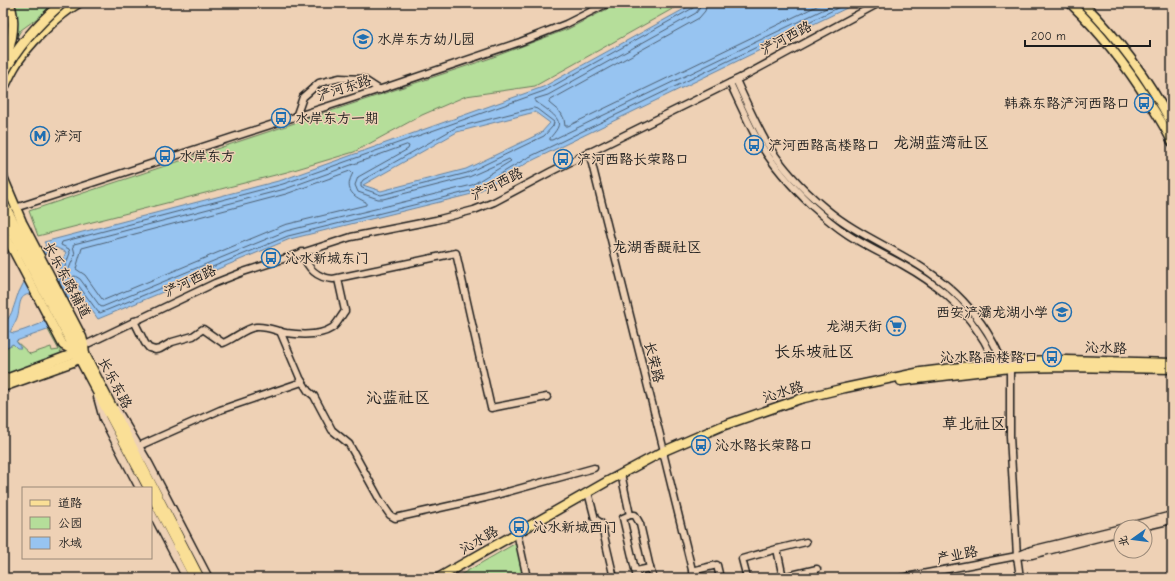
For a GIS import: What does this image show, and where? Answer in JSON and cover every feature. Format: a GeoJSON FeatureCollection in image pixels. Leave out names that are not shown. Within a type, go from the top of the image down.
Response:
{"type":"FeatureCollection","features":[{"type":"Feature","properties":{"kind":"highway"},"geometry":{"type":"LineString","coordinates":[[3,65],[12,34],[13,20],[9,3]]}},
{"type":"Feature","properties":{"kind":"highway"},"geometry":{"type":"LineString","coordinates":[[3,74],[19,49],[62,3]]}},
{"type":"Feature","properties":{"kind":"main road"},"geometry":{"type":"LineString","coordinates":[[3,90],[14,67],[29,48],[55,21],[79,3]]}},
{"type":"Feature","properties":{"kind":"main road"},"geometry":{"type":"LineString","coordinates":[[1070,3],[1086,18],[1114,50],[1138,83],[1172,142]]}},
{"type":"Feature","properties":{"kind":"main road"},"geometry":{"type":"LineString","coordinates":[[1083,3],[1120,44],[1141,71],[1160,101],[1172,124]]}},
{"type":"Feature","properties":{"kind":"main road"},"geometry":{"type":"LineString","coordinates":[[3,177],[15,208],[19,224]]}},
{"type":"Feature","properties":{"kind":"main road","name":"长乐东路"},"geometry":{"type":"LineString","coordinates":[[4,203],[19,224],[81,349],[105,392],[149,487]]}},
{"type":"Feature","properties":{"kind":"main road"},"geometry":{"type":"LineString","coordinates":[[5,219],[7,237],[63,345],[81,349]]}},
{"type":"Feature","properties":{"kind":"main road","name":"长乐东路辅道"},"geometry":{"type":"LineString","coordinates":[[19,224],[29,236],[81,349]]}},
{"type":"Feature","properties":{"kind":"main road","name":"长乐东路"},"geometry":{"type":"LineString","coordinates":[[7,237],[81,349],[94,388],[147,487]]}},
{"type":"Feature","properties":{"kind":"main road","name":"浐河西路"},"geometry":{"type":"LineString","coordinates":[[3,380],[81,349]]}},
{"type":"Feature","properties":{"kind":"main road","name":"浐河西路"},"geometry":{"type":"LineString","coordinates":[[3,387],[81,349]]}},
{"type":"Feature","properties":{"kind":"main road","name":"沁水路"},"geometry":{"type":"LineString","coordinates":[[438,578],[608,481],[664,454],[744,418],[821,394],[921,372],[1066,360],[1172,363]]}},
{"type":"Feature","properties":{"kind":"main road","name":"沁水路"},"geometry":{"type":"LineString","coordinates":[[1002,365],[1172,369]]}},
{"type":"Feature","properties":{"kind":"main road","name":"沁水路"},"geometry":{"type":"LineString","coordinates":[[447,578],[664,454]]}},
{"type":"Feature","properties":{"kind":"main road","name":"长乐东路"},"geometry":{"type":"LineString","coordinates":[[152,493],[191,577]]}},
{"type":"Feature","properties":{"kind":"main road"},"geometry":{"type":"LineString","coordinates":[[152,497],[191,577]]}},
{"type":"Feature","properties":{"kind":"street","name":"浐河东路"},"geometry":{"type":"LineString","coordinates":[[15,208],[380,90],[520,42],[566,24],[600,5],[608,3]]}},
{"type":"Feature","properties":{"kind":"street","name":"浐河西路"},"geometry":{"type":"LineString","coordinates":[[81,349],[224,279],[302,252],[364,234],[436,220],[482,207],[500,200],[541,176],[736,80],[879,3]]}},
{"type":"Feature","properties":{"kind":"street"},"geometry":{"type":"LineString","coordinates":[[3,38],[24,43],[29,48]]}},
{"type":"Feature","properties":{"kind":"street"},"geometry":{"type":"LineString","coordinates":[[296,117],[303,98],[319,83],[340,78],[362,79],[380,90]]}},
{"type":"Feature","properties":{"kind":"street"},"geometry":{"type":"LineString","coordinates":[[736,80],[749,109],[766,140],[780,161],[803,187],[824,208],[840,221],[927,271],[945,285],[961,299],[980,320],[994,344],[1002,365],[1010,436],[1017,556],[1020,578]]}},
{"type":"Feature","properties":{"kind":"street"},"geometry":{"type":"LineString","coordinates":[[730,83],[759,142],[775,165],[812,206],[847,234],[905,266],[933,284],[952,299],[963,310],[1002,365]]}},
{"type":"Feature","properties":{"kind":"street","name":"长荣路"},"geometry":{"type":"LineString","coordinates":[[589,152],[694,578]]}},
{"type":"Feature","properties":{"kind":"street"},"geometry":{"type":"LineString","coordinates":[[302,252],[306,264],[312,271],[326,278],[338,279],[456,253],[491,408],[547,397]]}},
{"type":"Feature","properties":{"kind":"street"},"geometry":{"type":"LineString","coordinates":[[134,322],[145,343],[149,348],[155,350],[172,342],[193,336],[203,329],[223,343],[254,327],[264,327],[286,333],[319,333],[332,328],[345,311],[338,279]]}},
{"type":"Feature","properties":{"kind":"street"},"geometry":{"type":"LineString","coordinates":[[280,332],[302,382],[308,391],[314,396],[332,430],[349,444],[381,502],[390,515],[395,518],[486,498],[594,468]]}},
{"type":"Feature","properties":{"kind":"street"},"geometry":{"type":"LineString","coordinates":[[139,446],[220,410],[302,382]]}},
{"type":"Feature","properties":{"kind":"street"},"geometry":{"type":"LineString","coordinates":[[94,388],[103,420],[138,487]]}},
{"type":"Feature","properties":{"kind":"street"},"geometry":{"type":"LineString","coordinates":[[105,392],[126,423],[139,446],[209,578]]}},
{"type":"Feature","properties":{"kind":"street"},"geometry":{"type":"LineString","coordinates":[[622,478],[630,515]]}},
{"type":"Feature","properties":{"kind":"street"},"geometry":{"type":"LineString","coordinates":[[589,496],[595,519],[601,523],[614,578]]}},
{"type":"Feature","properties":{"kind":"street"},"geometry":{"type":"LineString","coordinates":[[152,513],[191,577]]}},
{"type":"Feature","properties":{"kind":"street"},"geometry":{"type":"LineString","coordinates":[[650,568],[636,575],[623,518],[630,515],[635,515],[640,524],[653,578]]}},
{"type":"Feature","properties":{"kind":"street"},"geometry":{"type":"LineString","coordinates":[[1153,520],[1172,515]]}},
{"type":"Feature","properties":{"kind":"street"},"geometry":{"type":"LineString","coordinates":[[1153,524],[1172,520]]}},
{"type":"Feature","properties":{"kind":"street","name":"产业路"},"geometry":{"type":"LineString","coordinates":[[1017,556],[1031,550],[1113,530]]}},
{"type":"Feature","properties":{"kind":"street","name":"产业路"},"geometry":{"type":"LineString","coordinates":[[901,578],[1017,556],[1032,555],[1113,534]]}},
{"type":"Feature","properties":{"kind":"street"},"geometry":{"type":"LineString","coordinates":[[518,537],[527,578]]}},
{"type":"Feature","properties":{"kind":"street"},"geometry":{"type":"LineString","coordinates":[[747,578],[742,560],[806,542]]}},
{"type":"Feature","properties":{"kind":"street"},"geometry":{"type":"LineString","coordinates":[[777,549],[783,578],[817,569]]}},
{"type":"Feature","properties":{"kind":"street"},"geometry":{"type":"LineString","coordinates":[[692,571],[717,565],[720,578]]}},
{"type":"Feature","properties":{"kind":"green space"},"geometry":{"type":"Polygon","coordinates":[[[3,3],[58,3],[21,30],[3,62],[3,3]]]}},
{"type":"Feature","properties":{"kind":"green space"},"geometry":{"type":"Polygon","coordinates":[[[619,3],[683,3],[535,86],[466,96],[422,115],[354,152],[287,172],[38,236],[29,211],[488,59],[568,29],[619,3]]]}},
{"type":"Feature","properties":{"kind":"green space"},"geometry":{"type":"Polygon","coordinates":[[[50,329],[61,350],[59,357],[3,376],[3,349],[13,344],[20,348],[16,341],[30,354],[51,347],[52,351],[59,350],[48,330],[50,329]]]}},
{"type":"Feature","properties":{"kind":"green space"},"geometry":{"type":"Polygon","coordinates":[[[516,543],[523,578],[455,578],[516,543]]]}},
{"type":"Feature","properties":{"kind":"water"},"geometry":{"type":"Polygon","coordinates":[[[695,3],[857,3],[529,162],[476,193],[290,239],[98,319],[74,285],[63,322],[50,329],[16,341],[21,348],[17,348],[13,344],[3,349],[3,321],[5,323],[10,316],[19,292],[32,266],[39,253],[46,245],[44,242],[282,180],[543,87],[695,3]],[[535,112],[457,132],[363,185],[381,191],[466,169],[541,133],[550,123],[535,112]],[[52,246],[47,250],[45,263],[36,286],[31,294],[21,299],[17,318],[10,332],[14,333],[24,330],[40,324],[45,319],[49,310],[58,273],[66,252],[52,246]]]}},
{"type":"Feature","properties":{"kind":"place","name":"水岸东方幼儿园"},"geometry":{"type":"Point","coordinates":[363,39]}},
{"type":"Feature","properties":{"kind":"place","name":"韩森东路浐河西路口"},"geometry":{"type":"Point","coordinates":[1144,103]}},
{"type":"Feature","properties":{"kind":"place","name":"水岸东方一期"},"geometry":{"type":"Point","coordinates":[281,118]}},
{"type":"Feature","properties":{"kind":"place","name":"浐河"},"geometry":{"type":"Point","coordinates":[40,136]}},
{"type":"Feature","properties":{"kind":"place","name":"浐河西路高楼路口"},"geometry":{"type":"Point","coordinates":[754,145]}},
{"type":"Feature","properties":{"kind":"place","name":"水岸东方"},"geometry":{"type":"Point","coordinates":[165,156]}},
{"type":"Feature","properties":{"kind":"place","name":"浐河西路长荣路口"},"geometry":{"type":"Point","coordinates":[563,159]}},
{"type":"Feature","properties":{"kind":"place","name":"沁水新城东门"},"geometry":{"type":"Point","coordinates":[271,258]}},
{"type":"Feature","properties":{"kind":"place","name":"西安浐灞龙湖小学"},"geometry":{"type":"Point","coordinates":[1062,312]}},
{"type":"Feature","properties":{"kind":"place","name":"龙湖天街"},"geometry":{"type":"Point","coordinates":[896,326]}},
{"type":"Feature","properties":{"kind":"place","name":"沁水路高楼路口"},"geometry":{"type":"Point","coordinates":[1052,357]}},
{"type":"Feature","properties":{"kind":"place","name":"沁水路长荣路口"},"geometry":{"type":"Point","coordinates":[701,445]}},
{"type":"Feature","properties":{"kind":"place","name":"沁水新城西门"},"geometry":{"type":"Point","coordinates":[519,527]}},
{"type":"Feature","properties":{"kind":"district","name":"龙湖蓝湾社区"},"geometry":{"type":"Point","coordinates":[941,143]}},
{"type":"Feature","properties":{"kind":"district","name":"龙湖香醍社区"},"geometry":{"type":"Point","coordinates":[657,247]}},
{"type":"Feature","properties":{"kind":"district","name":"长乐坡社区"},"geometry":{"type":"Point","coordinates":[814,352]}},
{"type":"Feature","properties":{"kind":"district","name":"沁蓝社区"},"geometry":{"type":"Point","coordinates":[398,398]}},
{"type":"Feature","properties":{"kind":"district","name":"草北社区"},"geometry":{"type":"Point","coordinates":[974,424]}}]}
